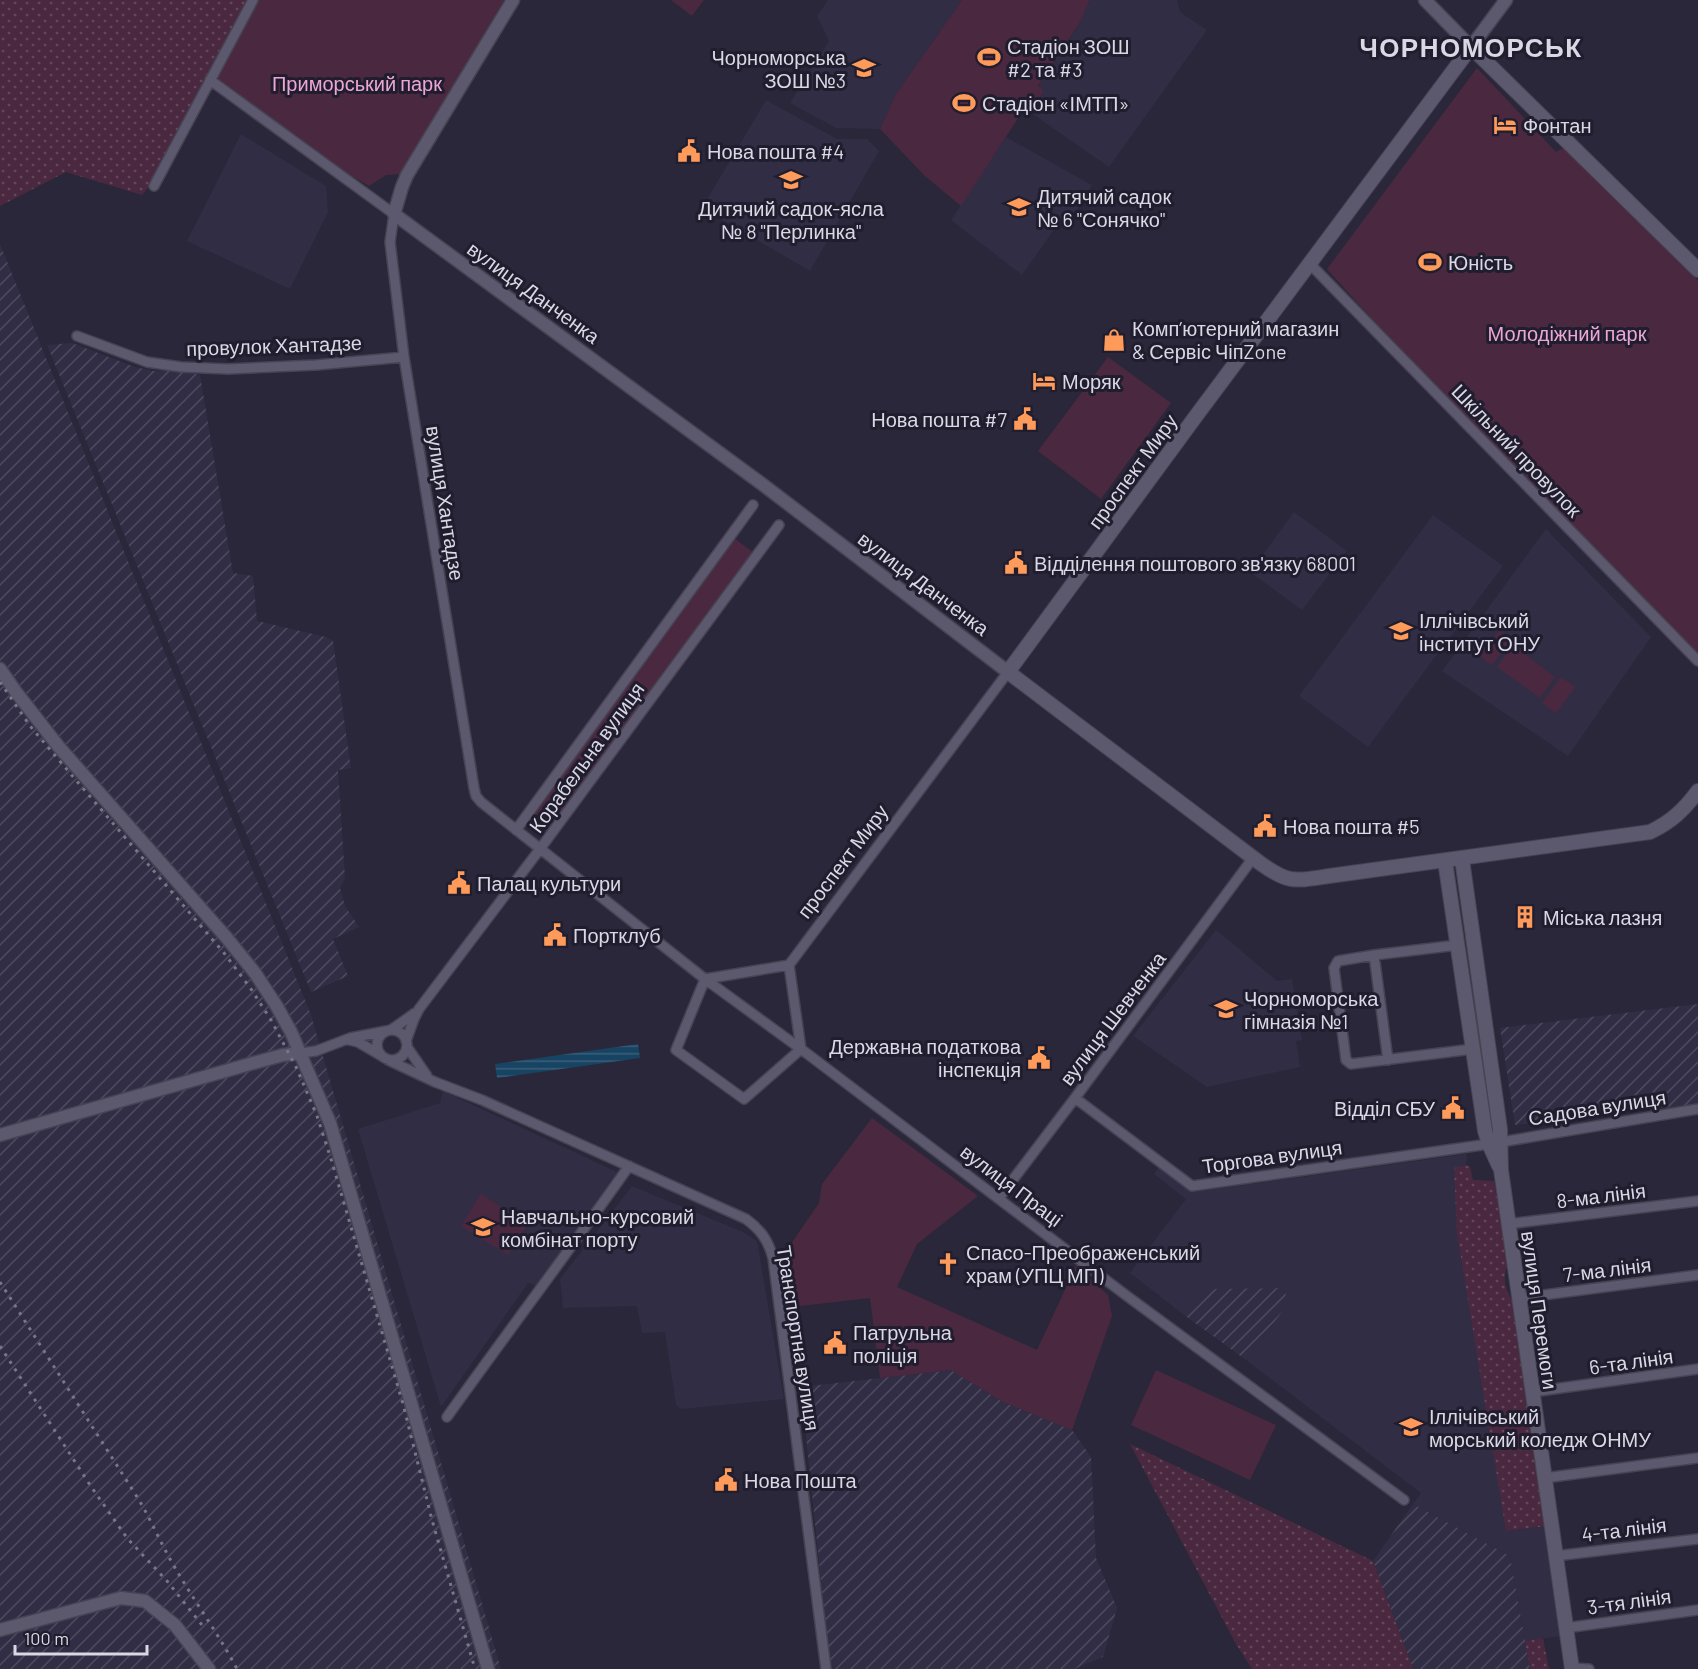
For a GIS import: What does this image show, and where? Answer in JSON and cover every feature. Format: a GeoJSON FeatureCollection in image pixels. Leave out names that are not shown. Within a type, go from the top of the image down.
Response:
{"type":"FeatureCollection","features":[{"type":"Feature","properties":{"kind":"main road","name":"проспект Миру"},"geometry":{"type":"LineString","coordinates":[[1008,672],[1470,47]]}},
{"type":"Feature","properties":{"kind":"main road"},"geometry":{"type":"LineString","coordinates":[[1470,47],[1698,270]]}},
{"type":"Feature","properties":{"kind":"main road","name":"вулиця Данченка"},"geometry":{"type":"LineString","coordinates":[[1008,672],[1253,858],[1284,878],[1297,880],[1650,832],[1678,816],[1698,791]]}},
{"type":"Feature","properties":{"kind":"main road","name":"вулиця Перемоги"},"geometry":{"type":"LineString","coordinates":[[1462,859],[1495,1142],[1520,1298],[1572,1668]]}},
{"type":"Feature","properties":{"kind":"main road","name":"вулиця Перемоги"},"geometry":{"type":"LineString","coordinates":[[1445,861],[1485,1131],[1495,1142]]}},
{"type":"Feature","properties":{"kind":"street"},"geometry":{"type":"LineString","coordinates":[[154,186],[253,0]]}},
{"type":"Feature","properties":{"kind":"street"},"geometry":{"type":"LineString","coordinates":[[210,80],[394,214],[407,175],[513,0]]}},
{"type":"Feature","properties":{"kind":"street"},"geometry":{"type":"LineString","coordinates":[[1425,0],[1470,47]]}},
{"type":"Feature","properties":{"kind":"street","name":"проспект Миру"},"geometry":{"type":"LineString","coordinates":[[1470,47],[1506,0]]}},
{"type":"Feature","properties":{"kind":"street","name":"вулиця Хантадзе"},"geometry":{"type":"LineString","coordinates":[[394,214],[390,242],[404,357],[476,796],[516,830]]}},
{"type":"Feature","properties":{"kind":"street","name":"вулиця Данченка"},"geometry":{"type":"LineString","coordinates":[[394,214],[766,487],[1008,672]]}},
{"type":"Feature","properties":{"kind":"street","name":"Шкільний провулок"},"geometry":{"type":"LineString","coordinates":[[1310,264],[1698,661]]}},
{"type":"Feature","properties":{"kind":"street","name":"провулок Хантадзе"},"geometry":{"type":"LineString","coordinates":[[77,336],[147,362],[181,367],[228,369],[316,365],[404,357]]}},
{"type":"Feature","properties":{"kind":"street","name":"Корабельна вулиця"},"geometry":{"type":"LineString","coordinates":[[516,830],[753,505]]}},
{"type":"Feature","properties":{"kind":"street","name":"Корабельна вулиця"},"geometry":{"type":"LineString","coordinates":[[419,1009],[779,525]]}},
{"type":"Feature","properties":{"kind":"street"},"geometry":{"type":"LineString","coordinates":[[0,669],[59,747],[255,973],[276,1005],[301,1053],[337,1144],[488,1669]]}},
{"type":"Feature","properties":{"kind":"street","name":"проспект Миру"},"geometry":{"type":"LineString","coordinates":[[789,965],[1008,672]]}},
{"type":"Feature","properties":{"kind":"street"},"geometry":{"type":"LineString","coordinates":[[516,830],[705,979],[789,965],[801,1049],[744,1099],[676,1050],[705,979]]}},
{"type":"Feature","properties":{"kind":"street","name":"вулиця Шевченка"},"geometry":{"type":"LineString","coordinates":[[999,1198],[1253,858]]}},
{"type":"Feature","properties":{"kind":"street"},"geometry":{"type":"LineString","coordinates":[[1458,945],[1374,955],[1338,961],[1335,964],[1346,1060],[1351,1064],[1473,1049]]}},
{"type":"Feature","properties":{"kind":"street"},"geometry":{"type":"LineString","coordinates":[[1374,955],[1388,1060]]}},
{"type":"Feature","properties":{"kind":"street","name":"вулиця Праці"},"geometry":{"type":"LineString","coordinates":[[705,979],[1127,1296],[1404,1500]]}},
{"type":"Feature","properties":{"kind":"street"},"geometry":{"type":"LineString","coordinates":[[419,1009],[402,1056],[398,1059],[386,1058],[379,1053],[378,1039],[419,1009]]}},
{"type":"Feature","properties":{"kind":"street"},"geometry":{"type":"LineString","coordinates":[[0,1136],[257,1062],[284,1055],[316,1051],[343,1040],[388,1031],[400,1032],[424,1073],[431,1080]]}},
{"type":"Feature","properties":{"kind":"street","name":"Транспортна вулиця"},"geometry":{"type":"LineString","coordinates":[[343,1040],[358,1042],[431,1080],[482,1100],[746,1219],[764,1235],[773,1258],[826,1669]]}},
{"type":"Feature","properties":{"kind":"street","name":"Торгова вулиця"},"geometry":{"type":"LineString","coordinates":[[1075,1098],[1192,1186],[1495,1142]]}},
{"type":"Feature","properties":{"kind":"street","name":"Садова вулиця"},"geometry":{"type":"LineString","coordinates":[[1495,1142],[1698,1109]]}},
{"type":"Feature","properties":{"kind":"street"},"geometry":{"type":"LineString","coordinates":[[447,1417],[629,1166]]}},
{"type":"Feature","properties":{"kind":"street","name":"8-ма лінія"},"geometry":{"type":"LineString","coordinates":[[1508,1224],[1698,1201]]}},
{"type":"Feature","properties":{"kind":"street","name":"7-ма лінія"},"geometry":{"type":"LineString","coordinates":[[1520,1298],[1698,1275]]}},
{"type":"Feature","properties":{"kind":"street","name":"6-та лінія"},"geometry":{"type":"LineString","coordinates":[[1532,1392],[1698,1370]]}},
{"type":"Feature","properties":{"kind":"street"},"geometry":{"type":"LineString","coordinates":[[1544,1478],[1698,1458]]}},
{"type":"Feature","properties":{"kind":"street","name":"4-та лінія"},"geometry":{"type":"LineString","coordinates":[[1555,1556],[1698,1539]]}},
{"type":"Feature","properties":{"kind":"street"},"geometry":{"type":"LineString","coordinates":[[0,1630],[121,1598],[145,1601],[175,1625],[209,1669]]}},
{"type":"Feature","properties":{"kind":"street","name":"3-тя лінія"},"geometry":{"type":"LineString","coordinates":[[1565,1628],[1698,1610]]}},
{"type":"Feature","properties":{"kind":"street"},"geometry":{"type":"LineString","coordinates":[[1572,1668],[1589,1669]]}},
{"type":"Feature","properties":{"kind":"shaded area","name":"Чорноморська ЗОШ №3"},"geometry":{"type":"Polygon","coordinates":[[[828,0],[962,0],[896,94],[880,129],[836,128],[790,103],[829,41],[817,16],[828,0]]]}},
{"type":"Feature","properties":{"kind":"shaded area"},"geometry":{"type":"Polygon","coordinates":[[[1090,0],[1177,0],[1180,12],[1207,30],[1109,167],[1030,112],[1044,91],[1038,87],[1080,22],[1090,0]]]}},
{"type":"Feature","properties":{"kind":"shaded area","name":"Дитячий садок-ясла № 8 \"Перлинка\""},"geometry":{"type":"Polygon","coordinates":[[[766,100],[837,139],[867,139],[879,151],[810,271],[702,208],[766,100]]]}},
{"type":"Feature","properties":{"kind":"shaded area"},"geometry":{"type":"Polygon","coordinates":[[[241,134],[326,186],[328,212],[290,289],[187,241],[241,134]]]}},
{"type":"Feature","properties":{"kind":"shaded area","name":"Дитячий садок № 6 \"Сонячко\""},"geometry":{"type":"Polygon","coordinates":[[[1006,137],[1092,185],[1078,209],[1058,224],[1022,275],[951,220],[1006,137]]]}},
{"type":"Feature","properties":{"kind":"shaded area"},"geometry":{"type":"Polygon","coordinates":[[[0,244],[311,1015],[501,1669],[0,1669],[0,244]]]}},
{"type":"Feature","properties":{"kind":"shaded area"},"geometry":{"type":"Polygon","coordinates":[[[72,343],[135,367],[154,371],[177,370],[200,375],[233,573],[253,576],[257,621],[326,637],[333,641],[351,768],[338,770],[345,878],[340,888],[345,906],[359,927],[333,939],[348,976],[311,992],[47,345],[72,343]]]}},
{"type":"Feature","properties":{"kind":"shaded area"},"geometry":{"type":"Polygon","coordinates":[[[1294,512],[1347,551],[1302,610],[1250,572],[1294,512]]]}},
{"type":"Feature","properties":{"kind":"shaded area","name":"Іллічівський інститут ОНУ"},"geometry":{"type":"Polygon","coordinates":[[[1433,515],[1503,566],[1368,747],[1299,696],[1433,515]]]}},
{"type":"Feature","properties":{"kind":"shaded area"},"geometry":{"type":"Polygon","coordinates":[[[1546,529],[1651,637],[1568,756],[1442,671],[1546,529]]]}},
{"type":"Feature","properties":{"kind":"shaded area","name":"Чорноморська гімназія №1"},"geometry":{"type":"Polygon","coordinates":[[[1216,930],[1277,981],[1292,979],[1302,1040],[1296,1041],[1300,1067],[1207,1087],[1133,1036],[1216,930]]]}},
{"type":"Feature","properties":{"kind":"shaded area"},"geometry":{"type":"Polygon","coordinates":[[[1698,1004],[1698,1104],[1515,1125],[1500,1028],[1698,1004]]]}},
{"type":"Feature","properties":{"kind":"shaded area","name":"Навчально-курсовий комбінат порту"},"geometry":{"type":"Polygon","coordinates":[[[443,1091],[617,1172],[536,1286],[528,1283],[441,1407],[358,1129],[440,1103],[443,1091]]]}},
{"type":"Feature","properties":{"kind":"shaded area"},"geometry":{"type":"Polygon","coordinates":[[[1467,1154],[1466,1165],[1454,1168],[1507,1531],[1548,1526],[1562,1636],[1525,1641],[1510,1556],[1413,1504],[1421,1493],[1246,1360],[1285,1308],[1203,1289],[1184,1315],[1130,1273],[1186,1199],[1154,1174],[1159,1167],[1194,1192],[1467,1154]]]}},
{"type":"Feature","properties":{"kind":"shaded area"},"geometry":{"type":"Polygon","coordinates":[[[632,1186],[743,1232],[757,1241],[784,1399],[681,1409],[676,1405],[665,1332],[642,1333],[637,1306],[563,1308],[560,1279],[632,1186]]]}},
{"type":"Feature","properties":{"kind":"shaded area"},"geometry":{"type":"Polygon","coordinates":[[[1286,1288],[1285,1308],[1246,1360],[1184,1315],[1202,1289],[1286,1288]]]}},
{"type":"Feature","properties":{"kind":"shaded area"},"geometry":{"type":"Polygon","coordinates":[[[951,1370],[1001,1401],[1072,1430],[1091,1457],[1096,1558],[1117,1608],[1103,1657],[1075,1669],[830,1669],[801,1387],[951,1370]]]}},
{"type":"Feature","properties":{"kind":"shaded area"},"geometry":{"type":"Polygon","coordinates":[[[1413,1504],[1510,1556],[1530,1669],[1413,1669],[1373,1561],[1413,1504]]]}},
{"type":"Feature","properties":{"kind":"green space"},"geometry":{"type":"Polygon","coordinates":[[[0,0],[249,0],[150,185],[142,195],[66,172],[0,206],[0,0]]]}},
{"type":"Feature","properties":{"kind":"green space","name":"Приморський парк"},"geometry":{"type":"Polygon","coordinates":[[[256,0],[504,0],[402,174],[386,175],[369,186],[345,172],[342,176],[214,79],[256,0]]]}},
{"type":"Feature","properties":{"kind":"green space"},"geometry":{"type":"Polygon","coordinates":[[[671,0],[704,0],[692,16],[671,0]]]}},
{"type":"Feature","properties":{"kind":"green space","name":"Стадіон «ІМТП»"},"geometry":{"type":"Polygon","coordinates":[[[962,0],[1090,0],[1080,22],[1038,86],[1044,91],[1027,115],[1022,112],[961,206],[925,176],[880,129],[896,94],[962,0]]]}},
{"type":"Feature","properties":{"kind":"green space","name":"Молодіжний парк"},"geometry":{"type":"Polygon","coordinates":[[[1477,68],[1556,152],[1563,148],[1698,280],[1698,655],[1371,318],[1327,269],[1477,68]]]}},
{"type":"Feature","properties":{"kind":"green space"},"geometry":{"type":"Polygon","coordinates":[[[1108,357],[1171,403],[1101,499],[1038,451],[1108,357]]]}},
{"type":"Feature","properties":{"kind":"green space"},"geometry":{"type":"Polygon","coordinates":[[[734,538],[754,553],[548,832],[528,818],[734,538]]]}},
{"type":"Feature","properties":{"kind":"green space"},"geometry":{"type":"Polygon","coordinates":[[[1499,631],[1511,639],[1492,665],[1480,656],[1499,631]]]}},
{"type":"Feature","properties":{"kind":"green space"},"geometry":{"type":"Polygon","coordinates":[[[1513,645],[1555,677],[1540,698],[1497,667],[1513,645]]]}},
{"type":"Feature","properties":{"kind":"green space"},"geometry":{"type":"Polygon","coordinates":[[[1561,677],[1575,687],[1556,713],[1542,703],[1561,677]]]}},
{"type":"Feature","properties":{"kind":"green space"},"geometry":{"type":"Polygon","coordinates":[[[872,1118],[978,1196],[917,1244],[897,1287],[1037,1350],[1076,1266],[1108,1295],[1112,1316],[1072,1430],[1001,1401],[951,1370],[880,1378],[870,1298],[791,1307],[788,1248],[819,1203],[822,1184],[872,1118]]]}},
{"type":"Feature","properties":{"kind":"green space"},"geometry":{"type":"Polygon","coordinates":[[[1466,1165],[1470,1167],[1473,1180],[1494,1181],[1508,1265],[1505,1284],[1513,1301],[1548,1526],[1506,1531],[1457,1233],[1454,1168],[1466,1165]]]}},
{"type":"Feature","properties":{"kind":"green space"},"geometry":{"type":"Polygon","coordinates":[[[481,1194],[528,1224],[508,1255],[461,1226],[481,1194]]]}},
{"type":"Feature","properties":{"kind":"green space"},"geometry":{"type":"Polygon","coordinates":[[[1156,1370],[1276,1425],[1250,1480],[1131,1425],[1156,1370]]]}},
{"type":"Feature","properties":{"kind":"green space"},"geometry":{"type":"Polygon","coordinates":[[[1130,1444],[1373,1561],[1413,1669],[1252,1669],[1236,1644],[1130,1444]]]}},
{"type":"Feature","properties":{"kind":"green space"},"geometry":{"type":"Polygon","coordinates":[[[1543,1638],[1549,1669],[1530,1669],[1525,1641],[1543,1638]]]}},
{"type":"Feature","properties":{"kind":"water"},"geometry":{"type":"Polygon","coordinates":[[[638,1044],[640,1058],[497,1078],[495,1064],[638,1044]]]}},
{"type":"Feature","properties":{"kind":"railway"},"geometry":{"type":"LineString","coordinates":[[0,682],[30,726],[224,953],[271,1020],[297,1069],[317,1116],[331,1159],[403,1404],[432,1520],[475,1669]]}},
{"type":"Feature","properties":{"kind":"railway"},"geometry":{"type":"LineString","coordinates":[[0,1282],[139,1500],[174,1566],[237,1669]]}},
{"type":"Feature","properties":{"kind":"railway"},"geometry":{"type":"LineString","coordinates":[[0,1346],[127,1538],[167,1581],[202,1625]]}},
{"type":"Feature","properties":{"kind":"place","name":"Стадіон ЗОШ #2 та #3"},"geometry":{"type":"Point","coordinates":[989,57]}},
{"type":"Feature","properties":{"kind":"place","name":"Чорноморська ЗОШ №3"},"geometry":{"type":"Point","coordinates":[864,68]}},
{"type":"Feature","properties":{"kind":"place","name":"Стадіон «ІМТП»"},"geometry":{"type":"Point","coordinates":[964,103]}},
{"type":"Feature","properties":{"kind":"place","name":"Фонтан"},"geometry":{"type":"Point","coordinates":[1505,125]}},
{"type":"Feature","properties":{"kind":"place","name":"Нова пошта #4"},"geometry":{"type":"Point","coordinates":[689,151]}},
{"type":"Feature","properties":{"kind":"place","name":"Дитячий садок-ясла № 8 \"Перлинка\""},"geometry":{"type":"Point","coordinates":[791,180]}},
{"type":"Feature","properties":{"kind":"place","name":"Дитячий садок № 6 \"Сонячко\""},"geometry":{"type":"Point","coordinates":[1019,207]}},
{"type":"Feature","properties":{"kind":"place","name":"Юність"},"geometry":{"type":"Point","coordinates":[1430,262]}},
{"type":"Feature","properties":{"kind":"place","name":"Комп’ютерний магазин & Сервіс ЧіпZone"},"geometry":{"type":"Point","coordinates":[1114,340]}},
{"type":"Feature","properties":{"kind":"place","name":"Моряк"},"geometry":{"type":"Point","coordinates":[1044,381]}},
{"type":"Feature","properties":{"kind":"place","name":"Нова пошта #7"},"geometry":{"type":"Point","coordinates":[1025,419]}},
{"type":"Feature","properties":{"kind":"place","name":"Відділення поштового зв'язку 68001"},"geometry":{"type":"Point","coordinates":[1016,563]}},
{"type":"Feature","properties":{"kind":"place","name":"Іллічівський інститут ОНУ"},"geometry":{"type":"Point","coordinates":[1401,631]}},
{"type":"Feature","properties":{"kind":"place","name":"Нова пошта #5"},"geometry":{"type":"Point","coordinates":[1265,826]}},
{"type":"Feature","properties":{"kind":"place","name":"Палац культури"},"geometry":{"type":"Point","coordinates":[459,883]}},
{"type":"Feature","properties":{"kind":"place","name":"Міська лазня"},"geometry":{"type":"Point","coordinates":[1525,917]}},
{"type":"Feature","properties":{"kind":"place","name":"Портклуб"},"geometry":{"type":"Point","coordinates":[555,935]}},
{"type":"Feature","properties":{"kind":"place","name":"Чорноморська гімназія №1"},"geometry":{"type":"Point","coordinates":[1226,1009]}},
{"type":"Feature","properties":{"kind":"place","name":"Державна податкова інспекція"},"geometry":{"type":"Point","coordinates":[1039,1058]}},
{"type":"Feature","properties":{"kind":"place","name":"Відділ СБУ"},"geometry":{"type":"Point","coordinates":[1453,1108]}},
{"type":"Feature","properties":{"kind":"place","name":"Навчально-курсовий комбінат порту"},"geometry":{"type":"Point","coordinates":[483,1227]}},
{"type":"Feature","properties":{"kind":"place","name":"Спасо-Преображенський храм (УПЦ МП)"},"geometry":{"type":"Point","coordinates":[948,1264]}},
{"type":"Feature","properties":{"kind":"place","name":"Патрульна поліція"},"geometry":{"type":"Point","coordinates":[835,1343]}},
{"type":"Feature","properties":{"kind":"place","name":"Іллічівський морський коледж ОНМУ"},"geometry":{"type":"Point","coordinates":[1411,1427]}},
{"type":"Feature","properties":{"kind":"place","name":"Нова Пошта"},"geometry":{"type":"Point","coordinates":[726,1480]}},
{"type":"Feature","properties":{"kind":"district","name":"ЧОРНОМОРСЬК"},"geometry":{"type":"Point","coordinates":[1471,46]}}]}
